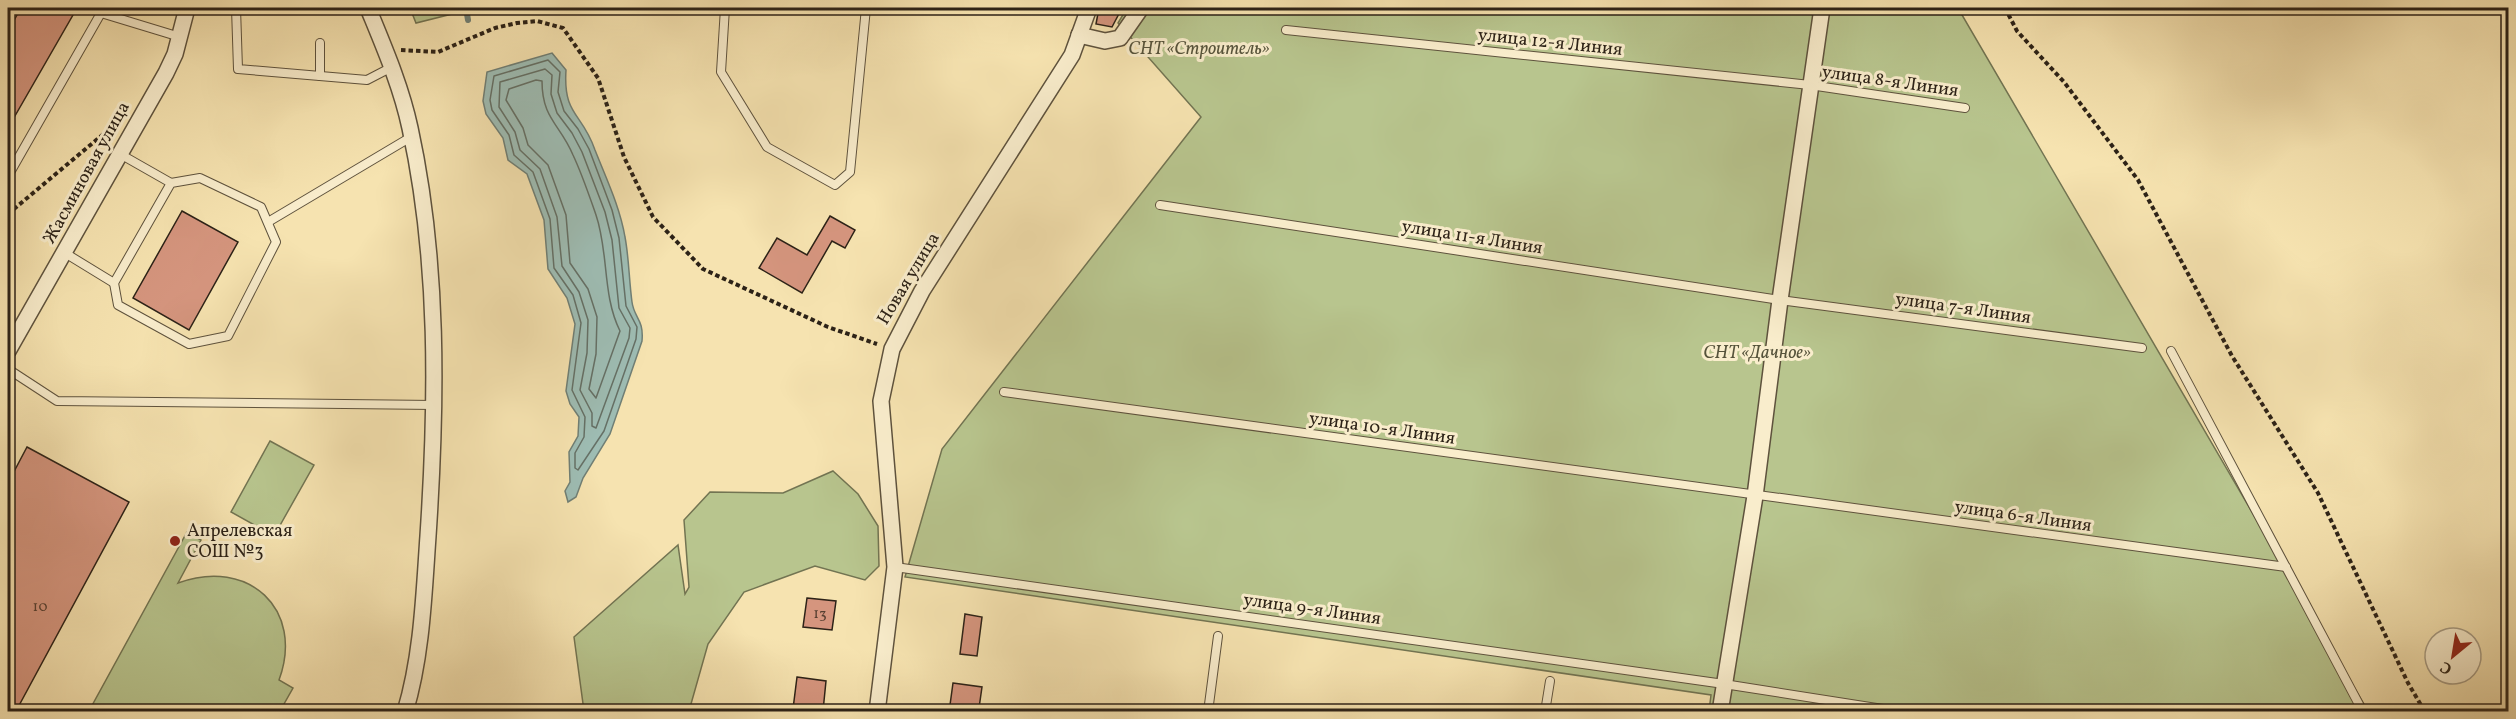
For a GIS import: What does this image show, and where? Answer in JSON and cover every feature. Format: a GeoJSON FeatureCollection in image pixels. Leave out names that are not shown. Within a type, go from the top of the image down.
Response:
{"type":"FeatureCollection","features":[{"type":"Feature","properties":{"kind":"street","name":"Жасминовая улица"},"geometry":{"type":"LineString","coordinates":[[9,347],[65,253],[166,73],[180,37],[186,8]]}},
{"type":"Feature","properties":{"kind":"street"},"geometry":{"type":"LineString","coordinates":[[368,8],[392,67],[411,137],[423,213],[432,302],[435,430],[423,605],[405,711]]}},
{"type":"Feature","properties":{"kind":"street","name":"Новая улица"},"geometry":{"type":"LineString","coordinates":[[877,711],[895,567],[881,401],[892,349],[922,291],[1072,55],[1089,8]]}},
{"type":"Feature","properties":{"kind":"street"},"geometry":{"type":"LineString","coordinates":[[1079,35],[1105,40],[1120,38],[1141,8]]}},
{"type":"Feature","properties":{"kind":"street"},"geometry":{"type":"LineString","coordinates":[[1720,711],[1755,496],[1780,300],[1822,8]]}},
{"type":"Feature","properties":{"kind":"lane"},"geometry":{"type":"LineString","coordinates":[[91,8],[180,37]]}},
{"type":"Feature","properties":{"kind":"lane"},"geometry":{"type":"LineString","coordinates":[[236,8],[238,69],[367,80],[392,67]]}},
{"type":"Feature","properties":{"kind":"lane"},"geometry":{"type":"LineString","coordinates":[[725,8],[721,72],[767,147],[835,185],[850,172],[866,8]]}},
{"type":"Feature","properties":{"kind":"lane"},"geometry":{"type":"LineString","coordinates":[[8,176],[101,13]]}},
{"type":"Feature","properties":{"kind":"lane","name":"улица 12-я Линия"},"geometry":{"type":"LineString","coordinates":[[1286,30],[1810,86]]}},
{"type":"Feature","properties":{"kind":"lane"},"geometry":{"type":"LineString","coordinates":[[320,43],[320,76]]}},
{"type":"Feature","properties":{"kind":"lane","name":"улица 8-я Линия"},"geometry":{"type":"LineString","coordinates":[[1810,86],[1965,108]]}},
{"type":"Feature","properties":{"kind":"lane"},"geometry":{"type":"LineString","coordinates":[[268,222],[411,137]]}},
{"type":"Feature","properties":{"kind":"lane"},"geometry":{"type":"LineString","coordinates":[[120,154],[171,183],[200,178],[261,207],[276,242],[228,336],[189,344],[118,304],[114,283],[171,183]]}},
{"type":"Feature","properties":{"kind":"lane","name":"улица 11-я Линия"},"geometry":{"type":"LineString","coordinates":[[1160,205],[1780,300]]}},
{"type":"Feature","properties":{"kind":"lane"},"geometry":{"type":"LineString","coordinates":[[65,253],[114,283]]}},
{"type":"Feature","properties":{"kind":"lane","name":"улица 7-я Линия"},"geometry":{"type":"LineString","coordinates":[[1780,300],[2142,348]]}},
{"type":"Feature","properties":{"kind":"lane"},"geometry":{"type":"LineString","coordinates":[[2171,351],[2363,711]]}},
{"type":"Feature","properties":{"kind":"lane"},"geometry":{"type":"LineString","coordinates":[[8,369],[57,401],[435,405]]}},
{"type":"Feature","properties":{"kind":"lane","name":"улица 10-я Линия"},"geometry":{"type":"LineString","coordinates":[[1004,392],[1755,496]]}},
{"type":"Feature","properties":{"kind":"lane","name":"улица 6-я Линия"},"geometry":{"type":"LineString","coordinates":[[1755,496],[2286,567]]}},
{"type":"Feature","properties":{"kind":"lane","name":"улица 9-я Линия"},"geometry":{"type":"LineString","coordinates":[[895,567],[1902,711]]}},
{"type":"Feature","properties":{"kind":"lane"},"geometry":{"type":"LineString","coordinates":[[1208,711],[1218,636]]}},
{"type":"Feature","properties":{"kind":"lane"},"geometry":{"type":"LineString","coordinates":[[1545,711],[1550,681]]}},
{"type":"Feature","properties":{"kind":"path"},"geometry":{"type":"LineString","coordinates":[[2005,8],[2017,31],[2064,82],[2138,180],[2232,357],[2318,493],[2408,683],[2425,711]]}},
{"type":"Feature","properties":{"kind":"path"},"geometry":{"type":"LineString","coordinates":[[386,51],[438,52],[495,28],[517,23],[537,21],[563,28],[598,78],[624,157],[653,217],[703,269],[828,327],[892,349]]}},
{"type":"Feature","properties":{"kind":"path"},"geometry":{"type":"LineString","coordinates":[[8,214],[120,120]]}},
{"type":"Feature","properties":{"kind":"green space"},"geometry":{"type":"Polygon","coordinates":[[[410,8],[476,8],[416,23],[410,8]]]}},
{"type":"Feature","properties":{"kind":"green space","name":"СНТ «Дачное»"},"geometry":{"type":"Polygon","coordinates":[[[1127,8],[1958,8],[2368,711],[1709,711],[1711,695],[905,577],[942,449],[1201,117],[1118,23],[1127,8]]]}},
{"type":"Feature","properties":{"kind":"green space"},"geometry":{"type":"Polygon","coordinates":[[[270,441],[314,465],[274,536],[231,512],[270,441]]]}},
{"type":"Feature","properties":{"kind":"green space"},"geometry":{"type":"Polygon","coordinates":[[[833,471],[858,494],[878,526],[879,566],[865,580],[815,566],[744,592],[708,644],[689,711],[584,711],[574,637],[678,545],[685,594],[689,587],[684,520],[710,492],[783,493],[833,471]]]}},
{"type":"Feature","properties":{"kind":"green space"},"geometry":{"type":"Polygon","coordinates":[[[187,532],[201,540],[178,583],[204,577],[227,577],[248,584],[264,595],[277,611],[284,631],[285,654],[279,680],[293,688],[280,711],[89,711],[187,532]]]}},
{"type":"Feature","properties":{"kind":"water"},"geometry":{"type":"Polygon","coordinates":[[[552,53],[566,70],[567,97],[570,106],[590,138],[616,204],[623,226],[632,302],[642,334],[642,341],[610,434],[583,478],[576,497],[568,502],[565,491],[570,482],[569,452],[578,436],[579,417],[570,404],[566,391],[575,324],[567,298],[548,269],[544,220],[527,174],[508,160],[503,138],[486,114],[483,101],[487,72],[552,53]]]}},
{"type":"Feature","properties":{"kind":"building"},"geometry":{"type":"Polygon","coordinates":[[[21,8],[77,8],[8,128],[8,31],[21,8]]]}},
{"type":"Feature","properties":{"kind":"building"},"geometry":{"type":"Polygon","coordinates":[[[1099,8],[1122,8],[1112,27],[1096,24],[1099,8]]]}},
{"type":"Feature","properties":{"kind":"building"},"geometry":{"type":"Polygon","coordinates":[[[182,211],[238,242],[189,330],[133,298],[182,211]]]}},
{"type":"Feature","properties":{"kind":"building"},"geometry":{"type":"Polygon","coordinates":[[[830,216],[855,230],[845,248],[832,241],[802,293],[759,268],[777,238],[807,255],[830,216]]]}},
{"type":"Feature","properties":{"kind":"building"},"geometry":{"type":"Polygon","coordinates":[[[27,447],[129,502],[16,711],[8,711],[8,483],[27,447]]]}},
{"type":"Feature","properties":{"kind":"building"},"geometry":{"type":"Polygon","coordinates":[[[807,598],[836,601],[832,630],[803,627],[807,598]]]}},
{"type":"Feature","properties":{"kind":"building"},"geometry":{"type":"Polygon","coordinates":[[[965,614],[982,617],[977,656],[960,654],[965,614]]]}},
{"type":"Feature","properties":{"kind":"building"},"geometry":{"type":"Polygon","coordinates":[[[797,677],[826,681],[823,711],[793,709],[797,677]]]}},
{"type":"Feature","properties":{"kind":"building"},"geometry":{"type":"Polygon","coordinates":[[[953,683],[982,687],[979,708],[950,705],[953,683]]]}},
{"type":"Feature","properties":{"kind":"waterway"},"geometry":{"type":"LineString","coordinates":[[466,8],[468,20]]}},
{"type":"Feature","properties":{"kind":"place","name":"Апрелевская СОШ №3"},"geometry":{"type":"Point","coordinates":[175,541]}},
{"type":"Feature","properties":{"kind":"park label","name":"СНТ «Строитель»"},"geometry":{"type":"Point","coordinates":[1199,49]}}]}
